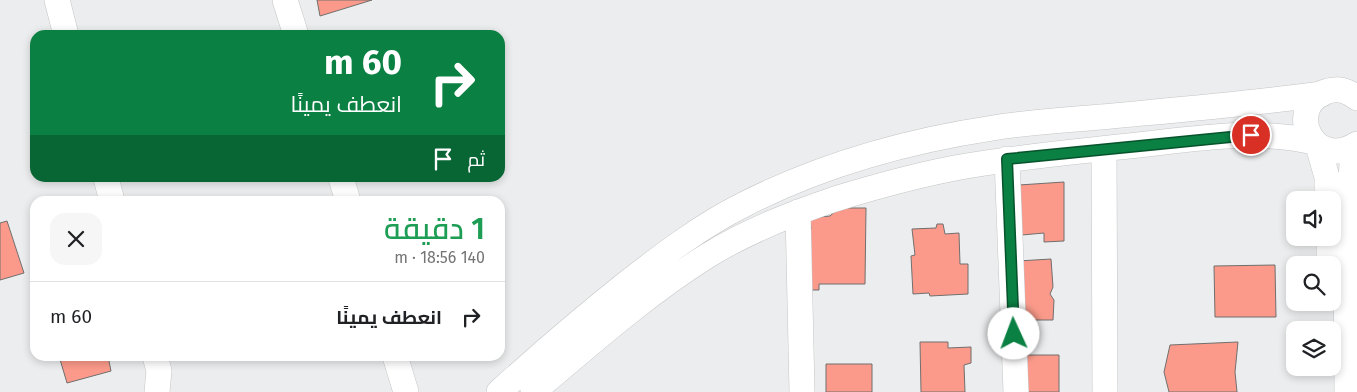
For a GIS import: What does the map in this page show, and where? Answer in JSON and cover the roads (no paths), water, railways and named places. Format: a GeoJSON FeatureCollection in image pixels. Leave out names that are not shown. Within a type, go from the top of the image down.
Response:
{"type":"FeatureCollection","features":[{"type":"Feature","properties":{"kind":"street"},"geometry":{"type":"LineString","coordinates":[[57,0],[65,30]]}},
{"type":"Feature","properties":{"kind":"street"},"geometry":{"type":"LineString","coordinates":[[284,0],[294,30]]}},
{"type":"Feature","properties":{"kind":"street"},"geometry":{"type":"LineString","coordinates":[[1327,191],[1327,177],[1316,144],[1308,134],[1306,116],[1314,100],[1322,94],[1329,91],[1353,92]]}},
{"type":"Feature","properties":{"kind":"street"},"geometry":{"type":"LineString","coordinates":[[499,392],[563,335],[611,296],[696,232],[742,205],[841,164],[891,149],[942,137],[994,128],[1046,121],[1258,103],[1322,94]]}},
{"type":"Feature","properties":{"kind":"street"},"geometry":{"type":"LineString","coordinates":[[533,392],[626,314],[701,261],[752,232],[798,212],[901,180],[1007,159],[1251,135],[1294,138],[1338,152],[1348,150],[1357,145]]}},
{"type":"Feature","properties":{"kind":"street"},"geometry":{"type":"LineString","coordinates":[[1347,392],[1346,241],[1352,165],[1357,145]]}},
{"type":"Feature","properties":{"kind":"street"},"geometry":{"type":"LineString","coordinates":[[1104,149],[1106,392]]}},
{"type":"Feature","properties":{"kind":"street"},"geometry":{"type":"LineString","coordinates":[[1007,159],[1016,392]]}},
{"type":"Feature","properties":{"kind":"street"},"geometry":{"type":"LineString","coordinates":[[107,182],[111,196]]}},
{"type":"Feature","properties":{"kind":"street"},"geometry":{"type":"LineString","coordinates":[[342,182],[346,196]]}},
{"type":"Feature","properties":{"kind":"street"},"geometry":{"type":"LineString","coordinates":[[798,212],[802,392]]}},
{"type":"Feature","properties":{"kind":"street"},"geometry":{"type":"LineString","coordinates":[[155,361],[158,371],[157,392]]}},
{"type":"Feature","properties":{"kind":"street"},"geometry":{"type":"LineString","coordinates":[[397,361],[406,392]]}},
{"type":"Feature","properties":{"kind":"street"},"geometry":{"type":"LineString","coordinates":[[1330,376],[1330,392]]}}]}
